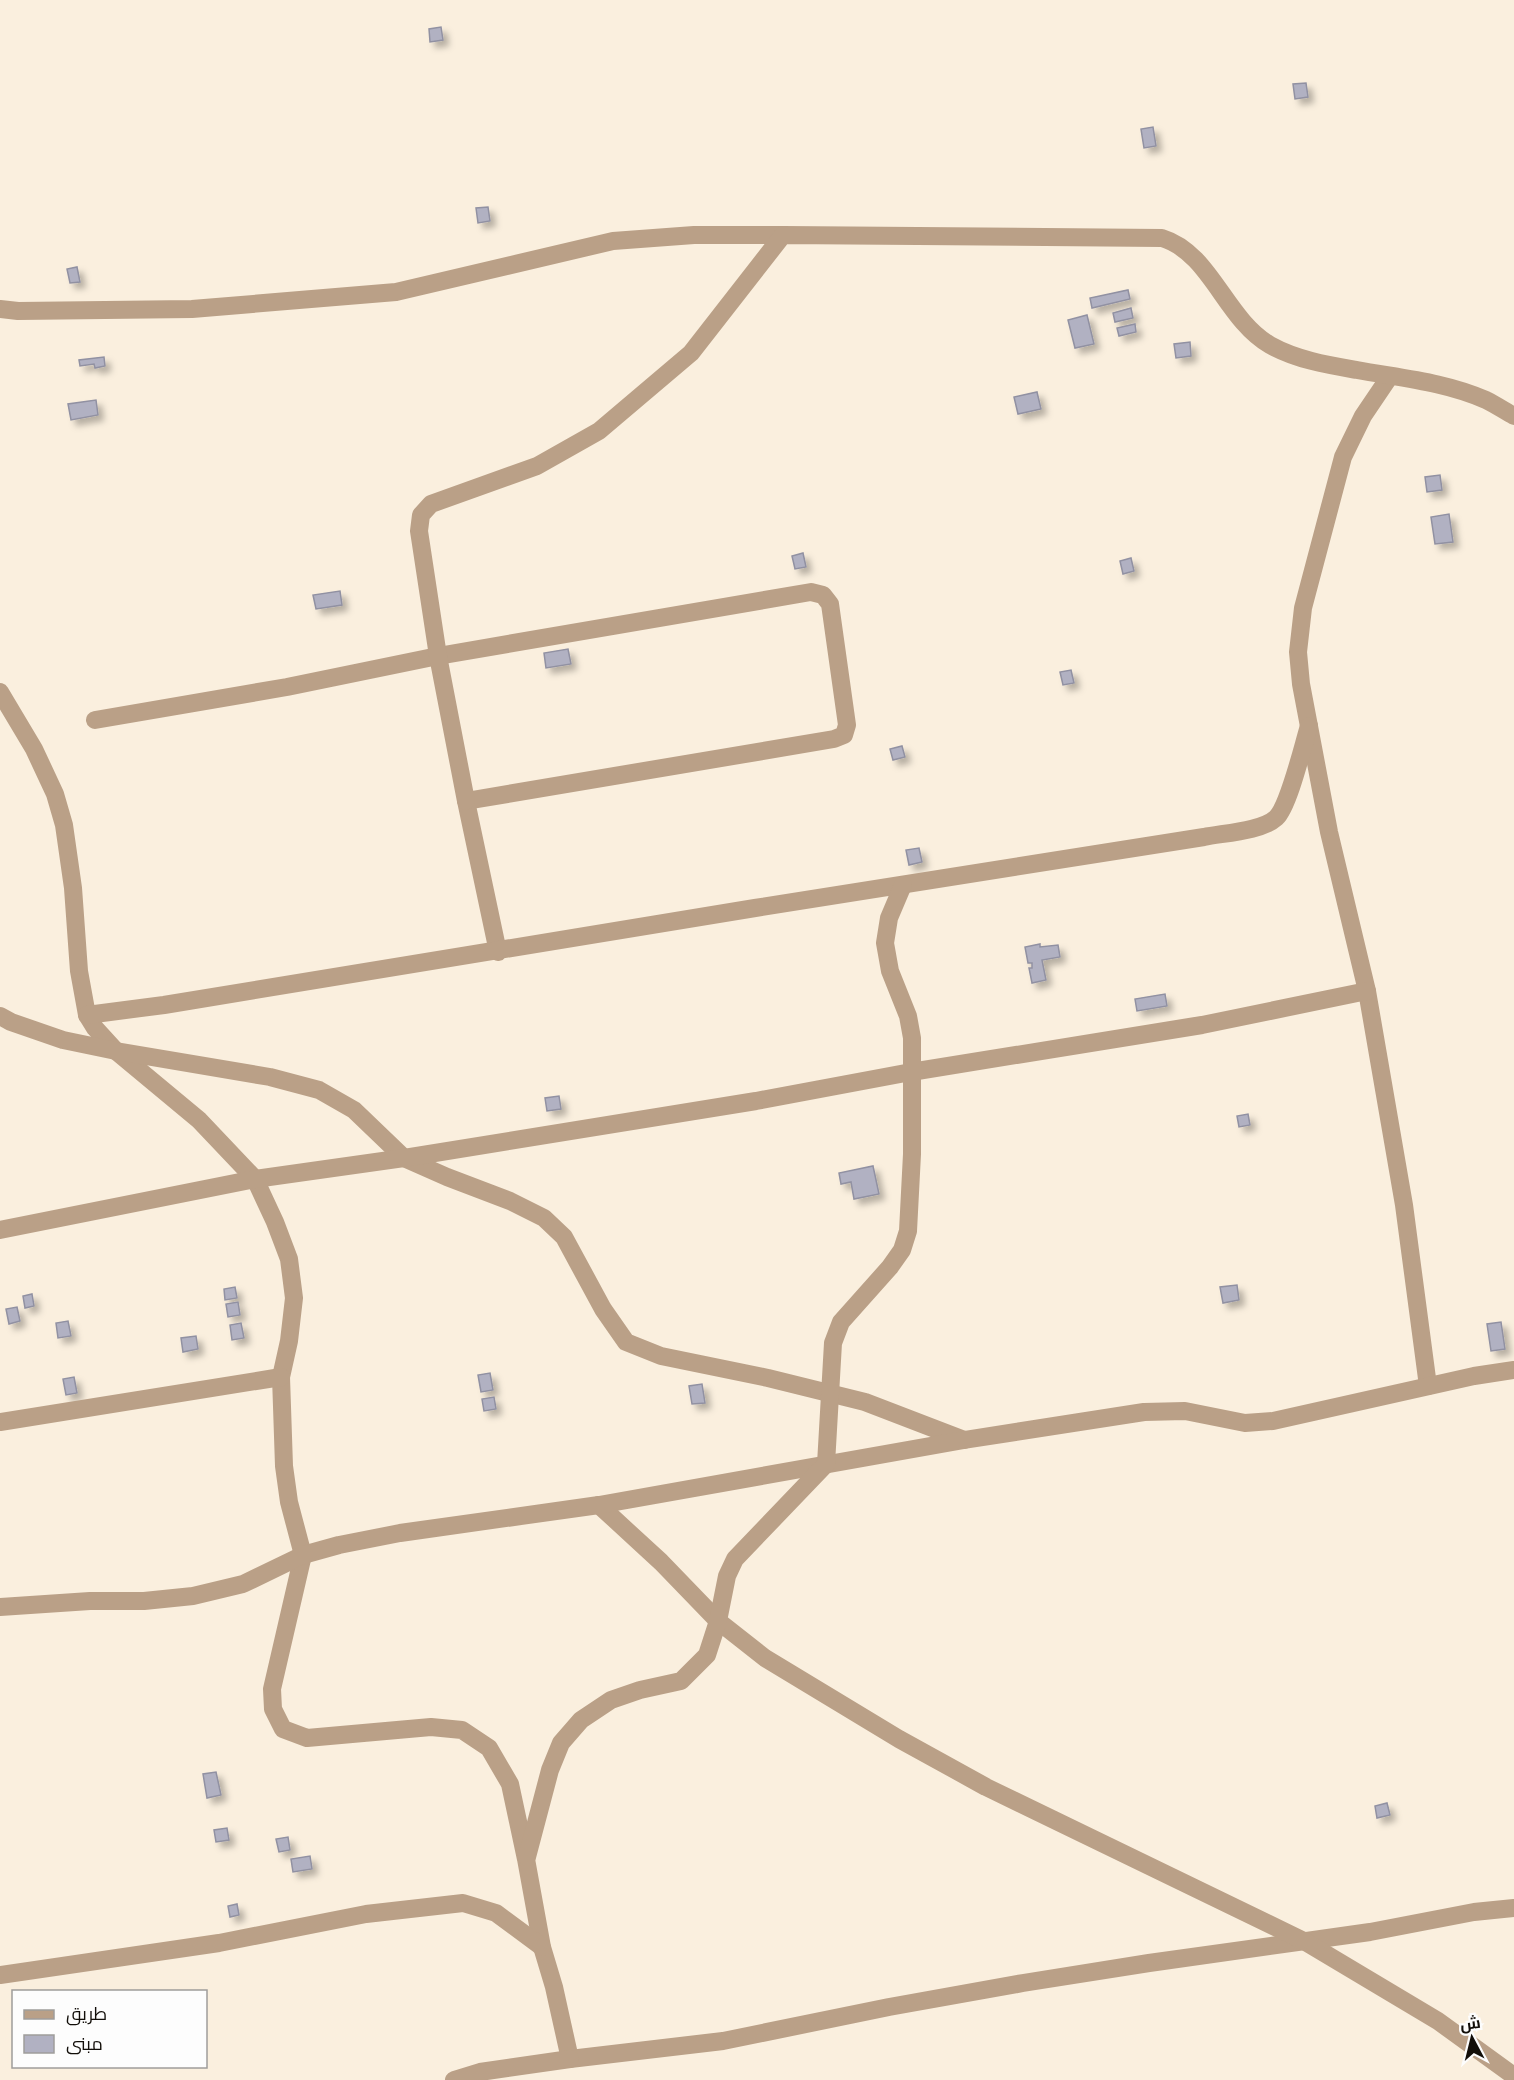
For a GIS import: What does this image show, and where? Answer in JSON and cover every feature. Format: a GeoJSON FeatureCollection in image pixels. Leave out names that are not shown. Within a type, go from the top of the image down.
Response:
{"type":"FeatureCollection","features":[{"type":"Feature","properties":{"kind":"street"},"geometry":{"type":"LineString","coordinates":[[0,309],[192,309],[396,292],[613,241],[694,235],[1162,238],[1177,242],[1194,257],[1248,329],[1269,344],[1294,357],[1445,387],[1485,400],[1514,416]]}},
{"type":"Feature","properties":{"kind":"street"},"geometry":{"type":"LineString","coordinates":[[498,952],[438,656],[419,531],[421,515],[431,504],[537,466],[599,431],[691,353],[783,235]]}},
{"type":"Feature","properties":{"kind":"street"},"geometry":{"type":"LineString","coordinates":[[1390,376],[1363,416],[1343,457],[1303,608],[1298,652],[1301,684],[1336,866],[1367,991],[1404,1205],[1428,1386]]}},
{"type":"Feature","properties":{"kind":"street"},"geometry":{"type":"LineString","coordinates":[[95,720],[287,687],[438,656],[812,592],[823,595],[830,604],[847,725],[844,735],[834,739],[466,801]]}},
{"type":"Feature","properties":{"kind":"street"},"geometry":{"type":"LineString","coordinates":[[0,692],[34,749],[54,794],[64,825],[73,888],[79,970],[87,1015],[95,1028],[116,1051],[199,1120],[255,1179],[289,1259],[294,1298],[289,1341],[281,1377],[284,1466],[289,1502],[303,1555],[272,1689],[273,1709],[283,1729],[307,1738],[431,1727],[462,1730],[489,1748],[510,1784],[542,1947],[554,1987],[570,2059]]}},
{"type":"Feature","properties":{"kind":"street"},"geometry":{"type":"LineString","coordinates":[[87,1015],[498,952],[1204,837],[1259,826],[1276,818],[1285,803],[1309,726]]}},
{"type":"Feature","properties":{"kind":"street"},"geometry":{"type":"LineString","coordinates":[[526,1859],[550,1770],[561,1743],[581,1720],[611,1700],[640,1690],[681,1681],[707,1655],[718,1621],[727,1576],[735,1558],[826,1464],[833,1343],[841,1322],[891,1267],[902,1250],[908,1231],[912,1154],[912,1038],[908,1016],[890,971],[885,943],[889,918],[903,885]]}},
{"type":"Feature","properties":{"kind":"street"},"geometry":{"type":"LineString","coordinates":[[0,1230],[255,1179],[404,1158],[745,1103],[911,1072],[1202,1024],[1367,991]]}},
{"type":"Feature","properties":{"kind":"street"},"geometry":{"type":"LineString","coordinates":[[0,1016],[10,1022],[63,1040],[270,1077],[319,1090],[354,1110],[404,1158],[510,1201],[544,1218],[564,1237],[603,1309],[626,1342],[661,1356],[865,1402],[964,1440]]}},
{"type":"Feature","properties":{"kind":"street"},"geometry":{"type":"LineString","coordinates":[[0,1608],[90,1601],[144,1601],[193,1596],[243,1584],[303,1555],[400,1533],[599,1505],[964,1440],[1144,1413],[1185,1411],[1245,1423],[1273,1421],[1428,1386],[1514,1370]]}},
{"type":"Feature","properties":{"kind":"street"},"geometry":{"type":"LineString","coordinates":[[0,1422],[281,1377]]}},
{"type":"Feature","properties":{"kind":"street"},"geometry":{"type":"LineString","coordinates":[[599,1505],[661,1562],[718,1621],[765,1658],[899,1739],[986,1787],[1304,1941],[1438,2021],[1514,2076]]}},
{"type":"Feature","properties":{"kind":"street"},"geometry":{"type":"LineString","coordinates":[[0,1975],[219,1943],[366,1914],[463,1903],[496,1913],[542,1947]]}},
{"type":"Feature","properties":{"kind":"street"},"geometry":{"type":"LineString","coordinates":[[454,2080],[480,2072],[723,2041],[889,2007],[1023,1983],[1370,1932],[1474,1912],[1514,1908]]}},
{"type":"Feature","properties":{"kind":"building"},"geometry":{"type":"Polygon","coordinates":[[[441,27],[443,40],[430,42],[429,29],[441,27]]]}},
{"type":"Feature","properties":{"kind":"building"},"geometry":{"type":"Polygon","coordinates":[[[1306,83],[1308,97],[1295,99],[1293,84],[1306,83]]]}},
{"type":"Feature","properties":{"kind":"building"},"geometry":{"type":"Polygon","coordinates":[[[1153,127],[1156,146],[1144,148],[1141,129],[1153,127]]]}},
{"type":"Feature","properties":{"kind":"building"},"geometry":{"type":"Polygon","coordinates":[[[488,207],[490,221],[478,223],[476,208],[488,207]]]}},
{"type":"Feature","properties":{"kind":"building"},"geometry":{"type":"Polygon","coordinates":[[[77,267],[80,282],[70,283],[67,269],[77,267]]]}},
{"type":"Feature","properties":{"kind":"building"},"geometry":{"type":"Polygon","coordinates":[[[1128,290],[1130,299],[1092,308],[1090,298],[1128,290]]]}},
{"type":"Feature","properties":{"kind":"building"},"geometry":{"type":"Polygon","coordinates":[[[1131,308],[1133,318],[1115,322],[1113,313],[1131,308]]]}},
{"type":"Feature","properties":{"kind":"building"},"geometry":{"type":"Polygon","coordinates":[[[1087,315],[1094,344],[1075,348],[1068,320],[1087,315]]]}},
{"type":"Feature","properties":{"kind":"building"},"geometry":{"type":"Polygon","coordinates":[[[1135,324],[1136,332],[1119,336],[1117,328],[1135,324]]]}},
{"type":"Feature","properties":{"kind":"building"},"geometry":{"type":"Polygon","coordinates":[[[1190,342],[1191,356],[1176,358],[1174,344],[1190,342]]]}},
{"type":"Feature","properties":{"kind":"building"},"geometry":{"type":"Polygon","coordinates":[[[104,357],[105,366],[95,368],[94,364],[80,366],[79,360],[104,357]]]}},
{"type":"Feature","properties":{"kind":"building"},"geometry":{"type":"Polygon","coordinates":[[[1037,392],[1041,409],[1018,414],[1014,397],[1037,392]]]}},
{"type":"Feature","properties":{"kind":"building"},"geometry":{"type":"Polygon","coordinates":[[[96,400],[98,415],[71,420],[68,404],[96,400]]]}},
{"type":"Feature","properties":{"kind":"building"},"geometry":{"type":"Polygon","coordinates":[[[1440,475],[1442,490],[1427,492],[1425,477],[1440,475]]]}},
{"type":"Feature","properties":{"kind":"building"},"geometry":{"type":"Polygon","coordinates":[[[1449,514],[1453,542],[1435,544],[1431,517],[1449,514]]]}},
{"type":"Feature","properties":{"kind":"building"},"geometry":{"type":"Polygon","coordinates":[[[803,553],[806,567],[795,569],[792,556],[803,553]]]}},
{"type":"Feature","properties":{"kind":"building"},"geometry":{"type":"Polygon","coordinates":[[[1131,558],[1134,571],[1123,574],[1120,561],[1131,558]]]}},
{"type":"Feature","properties":{"kind":"building"},"geometry":{"type":"Polygon","coordinates":[[[340,591],[342,605],[316,609],[313,595],[340,591]]]}},
{"type":"Feature","properties":{"kind":"building"},"geometry":{"type":"Polygon","coordinates":[[[568,649],[571,664],[546,668],[544,653],[568,649]]]}},
{"type":"Feature","properties":{"kind":"building"},"geometry":{"type":"Polygon","coordinates":[[[1071,670],[1074,683],[1063,685],[1060,672],[1071,670]]]}},
{"type":"Feature","properties":{"kind":"building"},"geometry":{"type":"Polygon","coordinates":[[[902,746],[905,757],[893,760],[890,749],[902,746]]]}},
{"type":"Feature","properties":{"kind":"building"},"geometry":{"type":"Polygon","coordinates":[[[919,848],[922,862],[909,865],[906,850],[919,848]]]}},
{"type":"Feature","properties":{"kind":"building"},"geometry":{"type":"Polygon","coordinates":[[[1040,944],[1040,947],[1058,945],[1060,957],[1042,960],[1046,980],[1032,983],[1029,968],[1032,968],[1032,963],[1028,963],[1025,947],[1040,944]]]}},
{"type":"Feature","properties":{"kind":"building"},"geometry":{"type":"Polygon","coordinates":[[[1165,994],[1167,1006],[1137,1011],[1135,999],[1165,994]]]}},
{"type":"Feature","properties":{"kind":"building"},"geometry":{"type":"Polygon","coordinates":[[[559,1096],[561,1109],[547,1111],[545,1098],[559,1096]]]}},
{"type":"Feature","properties":{"kind":"building"},"geometry":{"type":"Polygon","coordinates":[[[1248,1114],[1250,1125],[1239,1127],[1237,1116],[1248,1114]]]}},
{"type":"Feature","properties":{"kind":"building"},"geometry":{"type":"Polygon","coordinates":[[[873,1166],[879,1194],[854,1199],[851,1182],[841,1184],[839,1173],[873,1166]]]}},
{"type":"Feature","properties":{"kind":"building"},"geometry":{"type":"Polygon","coordinates":[[[1237,1285],[1239,1300],[1223,1303],[1220,1287],[1237,1285]]]}},
{"type":"Feature","properties":{"kind":"building"},"geometry":{"type":"Polygon","coordinates":[[[235,1287],[237,1298],[225,1300],[224,1289],[235,1287]]]}},
{"type":"Feature","properties":{"kind":"building"},"geometry":{"type":"Polygon","coordinates":[[[32,1294],[34,1306],[25,1308],[23,1296],[32,1294]]]}},
{"type":"Feature","properties":{"kind":"building"},"geometry":{"type":"Polygon","coordinates":[[[238,1302],[240,1315],[228,1317],[226,1304],[238,1302]]]}},
{"type":"Feature","properties":{"kind":"building"},"geometry":{"type":"Polygon","coordinates":[[[17,1307],[20,1321],[9,1324],[6,1309],[17,1307]]]}},
{"type":"Feature","properties":{"kind":"building"},"geometry":{"type":"Polygon","coordinates":[[[68,1321],[71,1336],[58,1338],[56,1323],[68,1321]]]}},
{"type":"Feature","properties":{"kind":"building"},"geometry":{"type":"Polygon","coordinates":[[[1501,1322],[1505,1349],[1491,1351],[1487,1324],[1501,1322]]]}},
{"type":"Feature","properties":{"kind":"building"},"geometry":{"type":"Polygon","coordinates":[[[241,1323],[244,1338],[232,1340],[230,1325],[241,1323]]]}},
{"type":"Feature","properties":{"kind":"building"},"geometry":{"type":"Polygon","coordinates":[[[196,1336],[198,1349],[183,1352],[181,1338],[196,1336]]]}},
{"type":"Feature","properties":{"kind":"building"},"geometry":{"type":"Polygon","coordinates":[[[490,1373],[493,1390],[481,1392],[478,1375],[490,1373]]]}},
{"type":"Feature","properties":{"kind":"building"},"geometry":{"type":"Polygon","coordinates":[[[74,1377],[77,1393],[66,1395],[63,1379],[74,1377]]]}},
{"type":"Feature","properties":{"kind":"building"},"geometry":{"type":"Polygon","coordinates":[[[702,1384],[705,1403],[692,1404],[689,1386],[702,1384]]]}},
{"type":"Feature","properties":{"kind":"building"},"geometry":{"type":"Polygon","coordinates":[[[494,1397],[496,1409],[484,1411],[482,1399],[494,1397]]]}},
{"type":"Feature","properties":{"kind":"building"},"geometry":{"type":"Polygon","coordinates":[[[216,1772],[221,1795],[207,1798],[203,1774],[216,1772]]]}},
{"type":"Feature","properties":{"kind":"building"},"geometry":{"type":"Polygon","coordinates":[[[1387,1803],[1390,1815],[1377,1818],[1375,1806],[1387,1803]]]}},
{"type":"Feature","properties":{"kind":"building"},"geometry":{"type":"Polygon","coordinates":[[[227,1828],[229,1840],[216,1842],[214,1830],[227,1828]]]}},
{"type":"Feature","properties":{"kind":"building"},"geometry":{"type":"Polygon","coordinates":[[[288,1837],[290,1850],[279,1852],[276,1839],[288,1837]]]}},
{"type":"Feature","properties":{"kind":"building"},"geometry":{"type":"Polygon","coordinates":[[[310,1856],[312,1869],[293,1872],[291,1859],[310,1856]]]}},
{"type":"Feature","properties":{"kind":"building"},"geometry":{"type":"Polygon","coordinates":[[[237,1904],[239,1915],[230,1917],[228,1906],[237,1904]]]}}]}
